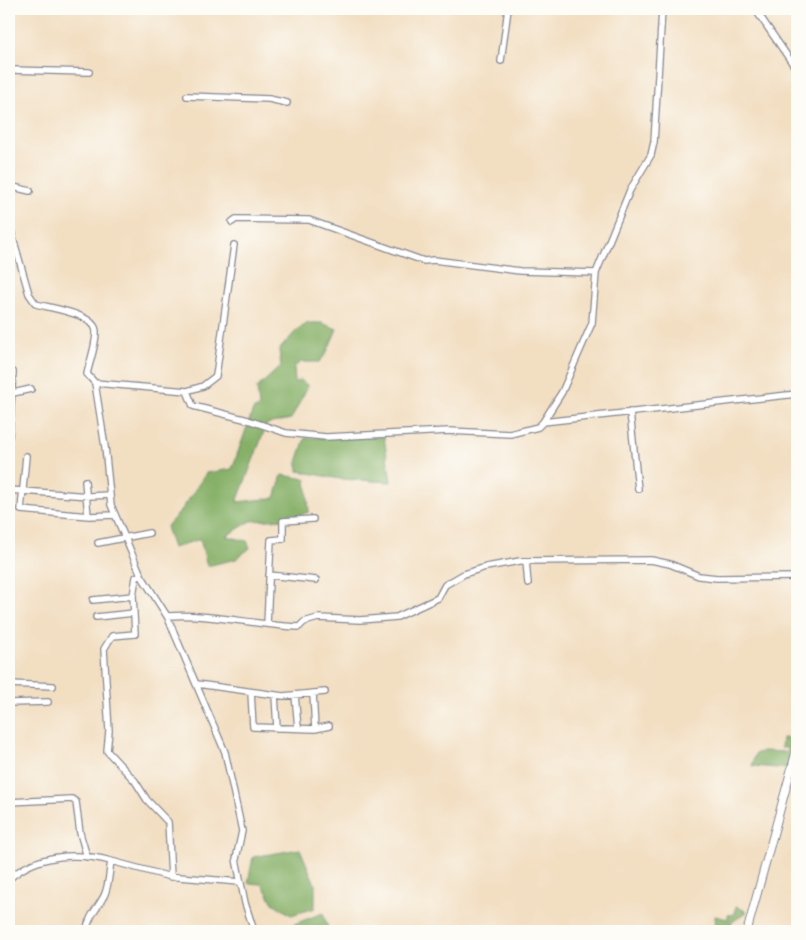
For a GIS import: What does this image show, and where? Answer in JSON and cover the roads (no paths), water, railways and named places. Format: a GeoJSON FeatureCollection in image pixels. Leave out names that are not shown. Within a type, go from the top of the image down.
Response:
{"type":"FeatureCollection","features":[{"type":"Feature","properties":{"kind":"street"},"geometry":{"type":"LineString","coordinates":[[501,61],[508,9]]}},
{"type":"Feature","properties":{"kind":"street"},"geometry":{"type":"LineString","coordinates":[[755,9],[797,70]]}},
{"type":"Feature","properties":{"kind":"street"},"geometry":{"type":"LineString","coordinates":[[187,391],[193,406],[248,420],[286,433],[307,436],[360,436],[449,431],[510,434],[538,427],[562,392],[592,323],[596,273],[630,190],[651,155],[654,142],[662,10]]}},
{"type":"Feature","properties":{"kind":"street"},"geometry":{"type":"LineString","coordinates":[[9,70],[89,72]]}},
{"type":"Feature","properties":{"kind":"street"},"geometry":{"type":"LineString","coordinates":[[187,96],[269,99],[286,103]]}},
{"type":"Feature","properties":{"kind":"street"},"geometry":{"type":"LineString","coordinates":[[9,186],[30,191]]}},
{"type":"Feature","properties":{"kind":"street"},"geometry":{"type":"LineString","coordinates":[[232,222],[236,219],[309,220],[424,261],[434,260],[520,272],[596,273]]}},
{"type":"Feature","properties":{"kind":"street"},"geometry":{"type":"LineString","coordinates":[[9,224],[29,294],[36,304],[84,317],[94,324],[96,331],[87,374],[95,383],[106,447],[110,495],[115,515],[141,575],[167,616],[225,752],[242,831],[236,860],[240,882],[254,931]]}},
{"type":"Feature","properties":{"kind":"street"},"geometry":{"type":"LineString","coordinates":[[95,383],[187,391],[203,386],[216,376],[234,246]]}},
{"type":"Feature","properties":{"kind":"street"},"geometry":{"type":"LineString","coordinates":[[9,372],[13,372],[9,434]]}},
{"type":"Feature","properties":{"kind":"street"},"geometry":{"type":"LineString","coordinates":[[11,392],[31,389]]}},
{"type":"Feature","properties":{"kind":"street"},"geometry":{"type":"LineString","coordinates":[[543,422],[739,402],[797,394]]}},
{"type":"Feature","properties":{"kind":"street"},"geometry":{"type":"LineString","coordinates":[[630,412],[638,489]]}},
{"type":"Feature","properties":{"kind":"street"},"geometry":{"type":"LineString","coordinates":[[26,456],[21,510],[88,516],[115,515]]}},
{"type":"Feature","properties":{"kind":"street"},"geometry":{"type":"LineString","coordinates":[[85,481],[88,516]]}},
{"type":"Feature","properties":{"kind":"street"},"geometry":{"type":"LineString","coordinates":[[9,490],[85,496],[110,495]]}},
{"type":"Feature","properties":{"kind":"street"},"geometry":{"type":"LineString","coordinates":[[267,624],[271,540],[283,539],[283,521],[314,519]]}},
{"type":"Feature","properties":{"kind":"street"},"geometry":{"type":"LineString","coordinates":[[98,543],[149,533]]}},
{"type":"Feature","properties":{"kind":"street"},"geometry":{"type":"LineString","coordinates":[[167,616],[233,618],[299,627],[304,622],[318,618],[360,620],[397,617],[438,598],[445,585],[464,574],[486,567],[526,561],[651,560],[670,564],[699,576],[717,578],[797,577]]}},
{"type":"Feature","properties":{"kind":"street"},"geometry":{"type":"LineString","coordinates":[[526,561],[528,584]]}},
{"type":"Feature","properties":{"kind":"street"},"geometry":{"type":"LineString","coordinates":[[141,575],[136,577],[133,596],[135,634],[112,636],[104,649],[108,731],[107,751],[135,781],[147,800],[168,822],[172,876]]}},
{"type":"Feature","properties":{"kind":"street"},"geometry":{"type":"LineString","coordinates":[[269,575],[316,580]]}},
{"type":"Feature","properties":{"kind":"street"},"geometry":{"type":"LineString","coordinates":[[93,600],[133,596]]}},
{"type":"Feature","properties":{"kind":"street"},"geometry":{"type":"LineString","coordinates":[[96,617],[134,613]]}},
{"type":"Feature","properties":{"kind":"street"},"geometry":{"type":"LineString","coordinates":[[9,684],[53,686]]}},
{"type":"Feature","properties":{"kind":"street"},"geometry":{"type":"LineString","coordinates":[[197,684],[275,695],[325,692]]}},
{"type":"Feature","properties":{"kind":"street"},"geometry":{"type":"LineString","coordinates":[[252,692],[253,727],[316,729],[329,726]]}},
{"type":"Feature","properties":{"kind":"street"},"geometry":{"type":"LineString","coordinates":[[313,693],[316,729]]}},
{"type":"Feature","properties":{"kind":"street"},"geometry":{"type":"LineString","coordinates":[[275,695],[277,728]]}},
{"type":"Feature","properties":{"kind":"street"},"geometry":{"type":"LineString","coordinates":[[295,695],[298,728]]}},
{"type":"Feature","properties":{"kind":"street"},"geometry":{"type":"LineString","coordinates":[[9,703],[48,702]]}},
{"type":"Feature","properties":{"kind":"street"},"geometry":{"type":"LineString","coordinates":[[747,931],[797,748]]}},
{"type":"Feature","properties":{"kind":"street"},"geometry":{"type":"LineString","coordinates":[[9,802],[72,799],[76,802],[80,833],[87,857]]}},
{"type":"Feature","properties":{"kind":"street"},"geometry":{"type":"LineString","coordinates":[[9,879],[28,864],[64,856],[111,861],[139,870],[172,876],[240,882]]}},
{"type":"Feature","properties":{"kind":"street"},"geometry":{"type":"LineString","coordinates":[[86,931],[90,916],[103,897],[107,887],[111,861]]}}]}
